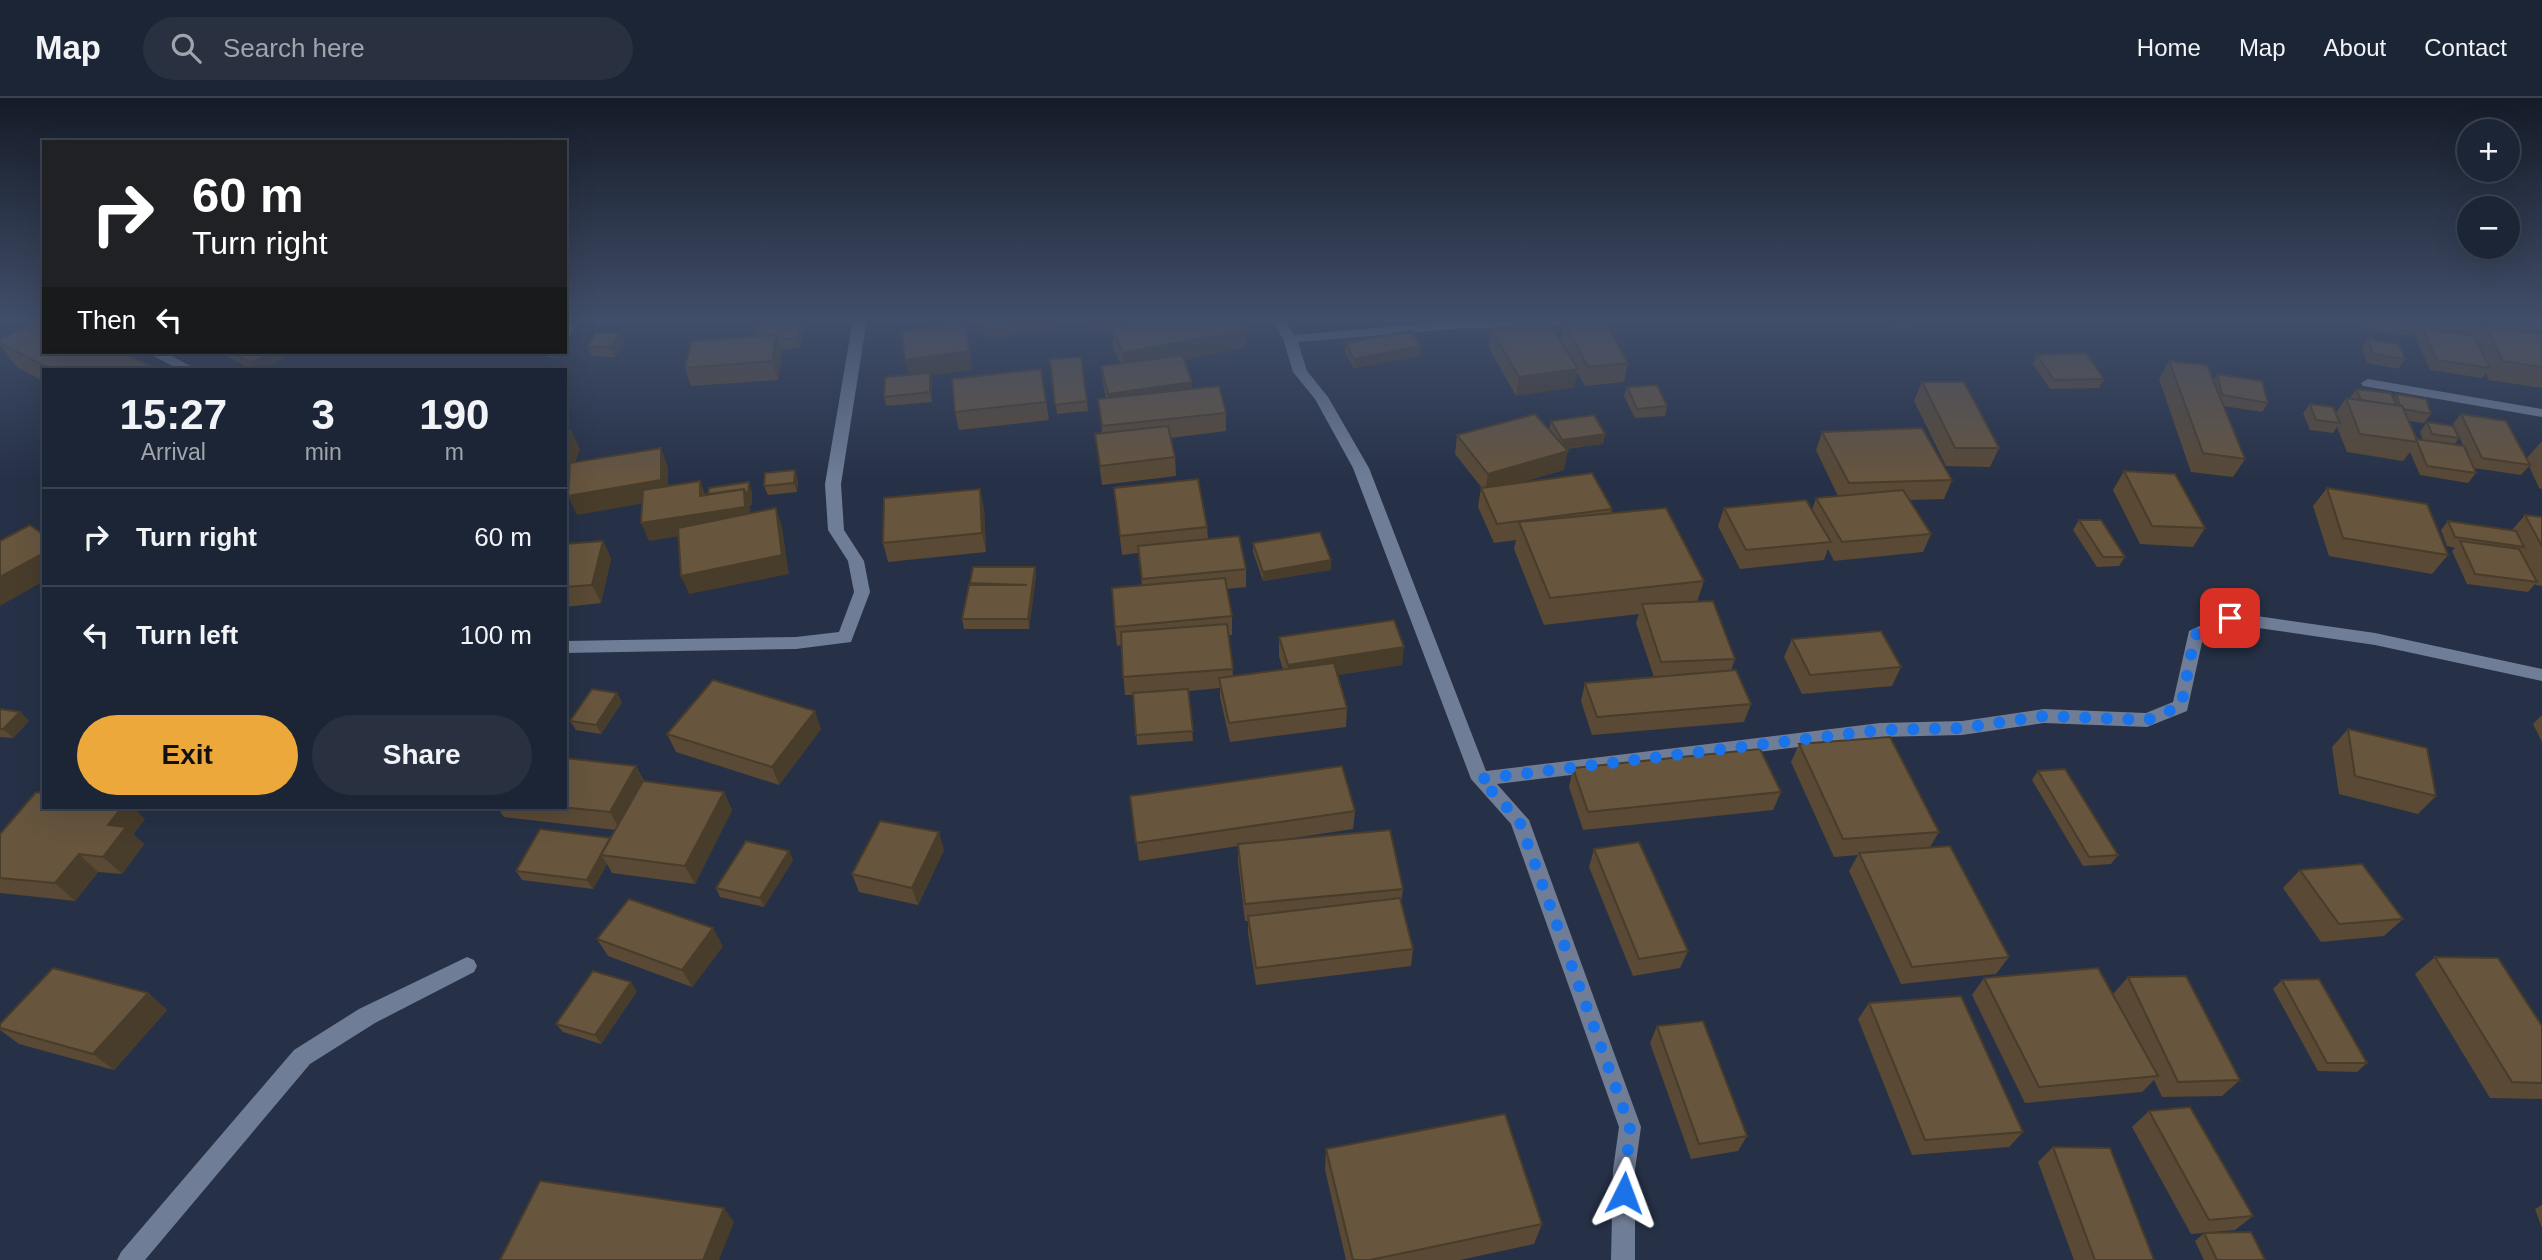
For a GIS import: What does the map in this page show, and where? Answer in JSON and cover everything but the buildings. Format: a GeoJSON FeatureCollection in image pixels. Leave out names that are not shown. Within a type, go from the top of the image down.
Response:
{"type":"FeatureCollection","features":[{"type":"Feature","properties":{"kind":"street"},"geometry":{"type":"LineString","coordinates":[[567,647],[796,643],[845,638],[862,592],[856,561],[836,530],[833,484],[851,373]]}},
{"type":"Feature","properties":{"kind":"street"},"geometry":{"type":"LineString","coordinates":[[1301,373],[1321,397],[1361,468],[1480,779],[1519,820],[1630,1127],[1624,1170],[1623,1260]]}},
{"type":"Feature","properties":{"kind":"street"},"geometry":{"type":"LineString","coordinates":[[2368,383],[2542,413]]}},
{"type":"Feature","properties":{"kind":"street"},"geometry":{"type":"LineString","coordinates":[[1480,779],[1880,730],[1962,728],[2044,716],[2147,720],[2181,706],[2195,635],[2230,618],[2375,639],[2542,675]]}},
{"type":"Feature","properties":{"kind":"street"},"geometry":{"type":"LineString","coordinates":[[129,1260],[302,1057],[367,1016],[467,966]]}},
{"type":"Feature","properties":{"kind":"route"},"geometry":{"type":"LineString","coordinates":[[1624,1193],[1630,1127],[1519,820],[1480,779],[1880,730],[1962,728],[2044,716],[2147,720],[2181,706],[2195,635],[2230,618]]}}]}
